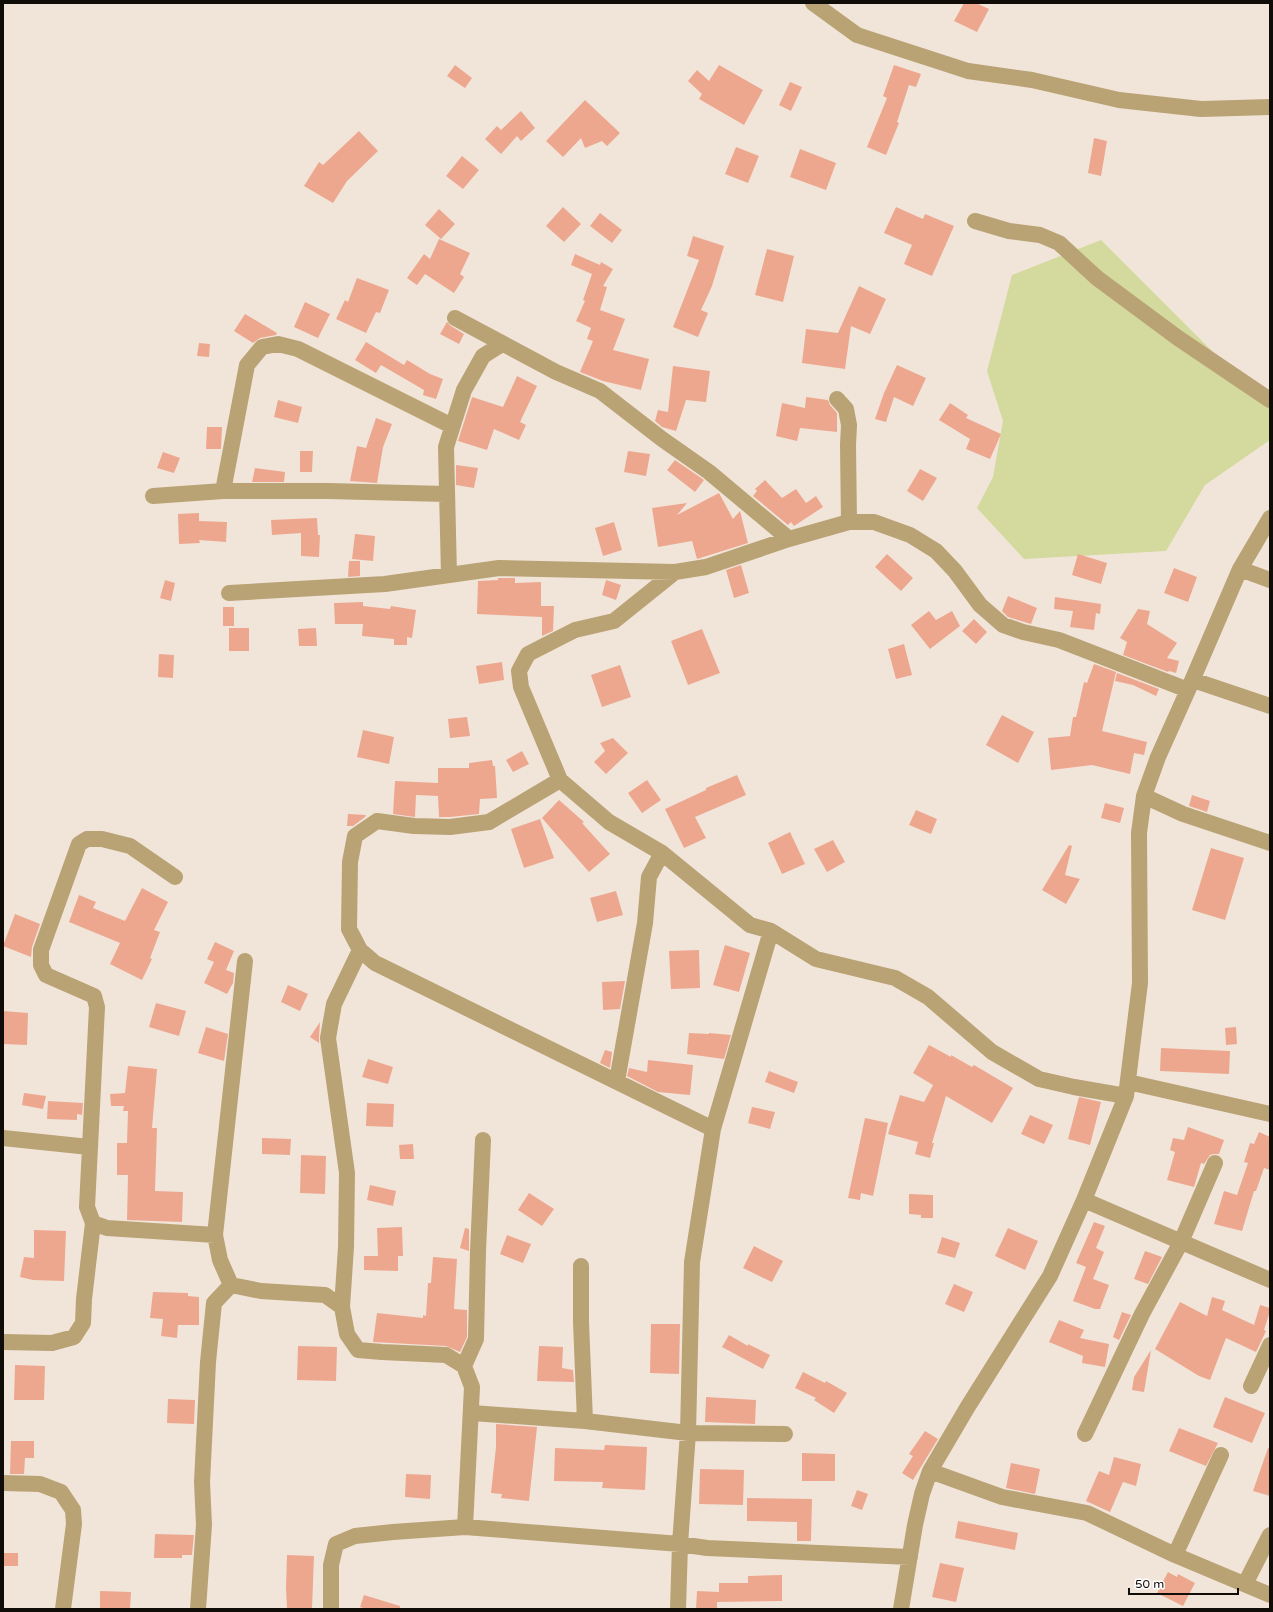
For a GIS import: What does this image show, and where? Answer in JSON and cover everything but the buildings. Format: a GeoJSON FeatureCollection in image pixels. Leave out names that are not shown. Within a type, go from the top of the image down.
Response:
{"type":"FeatureCollection","features":[{"type":"Feature","properties":{"kind":"street"},"geometry":{"type":"LineString","coordinates":[[812,3],[857,35],[968,71],[1032,80],[1119,100],[1201,109],[1270,107]]}},
{"type":"Feature","properties":{"kind":"street"},"geometry":{"type":"LineString","coordinates":[[975,221],[1009,230],[1040,235],[1059,243],[1097,278],[1178,338],[1270,400]]}},
{"type":"Feature","properties":{"kind":"street"},"geometry":{"type":"LineString","coordinates":[[455,318],[556,372],[600,391],[662,439],[709,472],[789,538]]}},
{"type":"Feature","properties":{"kind":"street"},"geometry":{"type":"LineString","coordinates":[[223,491],[247,365],[262,347],[278,344],[298,349],[452,426]]}},
{"type":"Feature","properties":{"kind":"street"},"geometry":{"type":"LineString","coordinates":[[449,575],[446,447],[464,390],[483,356],[502,344]]}},
{"type":"Feature","properties":{"kind":"street"},"geometry":{"type":"LineString","coordinates":[[837,399],[846,409],[849,425],[849,522]]}},
{"type":"Feature","properties":{"kind":"street"},"geometry":{"type":"LineString","coordinates":[[153,496],[223,491],[328,491],[446,494]]}},
{"type":"Feature","properties":{"kind":"street"},"geometry":{"type":"LineString","coordinates":[[902,1609],[922,1494],[930,1471],[1050,1276],[1084,1200],[1127,1089],[1140,983],[1139,834],[1144,796],[1158,757],[1191,685],[1240,569],[1270,518]]}},
{"type":"Feature","properties":{"kind":"street"},"geometry":{"type":"LineString","coordinates":[[229,593],[385,584],[499,568],[675,572],[706,567],[789,538],[849,522],[874,522],[910,535],[936,551],[955,571],[980,605],[1003,625],[1023,632],[1059,640],[1191,685],[1270,706]]}},
{"type":"Feature","properties":{"kind":"street"},"geometry":{"type":"LineString","coordinates":[[1240,569],[1270,580]]}},
{"type":"Feature","properties":{"kind":"street"},"geometry":{"type":"LineString","coordinates":[[675,572],[614,621],[576,630],[528,654],[519,671],[521,687],[560,780],[609,822],[662,853],[750,925],[771,932],[816,959],[895,978],[928,997],[992,1052],[1039,1079],[1074,1087],[1127,1089],[1270,1114]]}},
{"type":"Feature","properties":{"kind":"street"},"geometry":{"type":"LineString","coordinates":[[560,780],[489,822],[450,827],[414,826],[377,821],[355,836],[350,862],[349,929],[360,950],[376,963],[713,1129]]}},
{"type":"Feature","properties":{"kind":"street"},"geometry":{"type":"LineString","coordinates":[[1144,796],[1183,814],[1270,843]]}},
{"type":"Feature","properties":{"kind":"street"},"geometry":{"type":"LineString","coordinates":[[3,1342],[52,1344],[74,1337],[83,1323],[84,1299],[93,1223],[86,1207],[97,1007],[94,996],[46,975],[41,965],[41,950],[79,844],[87,839],[102,839],[130,846],[176,876]]}},
{"type":"Feature","properties":{"kind":"street"},"geometry":{"type":"LineString","coordinates":[[617,1082],[645,923],[649,876],[662,853]]}},
{"type":"Feature","properties":{"kind":"street"},"geometry":{"type":"LineString","coordinates":[[678,1609],[680,1544],[688,1433],[692,1262],[713,1129],[771,932]]}},
{"type":"Feature","properties":{"kind":"street"},"geometry":{"type":"LineString","coordinates":[[360,950],[334,1004],[328,1038],[347,1173],[346,1247],[342,1307],[347,1334],[358,1350],[446,1355],[464,1366],[472,1387],[472,1413],[465,1527]]}},
{"type":"Feature","properties":{"kind":"street"},"geometry":{"type":"LineString","coordinates":[[231,1285],[220,1260],[215,1235],[245,961]]}},
{"type":"Feature","properties":{"kind":"street"},"geometry":{"type":"LineString","coordinates":[[3,1138],[89,1147]]}},
{"type":"Feature","properties":{"kind":"street"},"geometry":{"type":"LineString","coordinates":[[464,1366],[476,1339],[483,1140]]}},
{"type":"Feature","properties":{"kind":"street"},"geometry":{"type":"LineString","coordinates":[[1085,1434],[1142,1314],[1181,1242],[1215,1163]]}},
{"type":"Feature","properties":{"kind":"street"},"geometry":{"type":"LineString","coordinates":[[1084,1200],[1270,1280]]}},
{"type":"Feature","properties":{"kind":"street"},"geometry":{"type":"LineString","coordinates":[[93,1223],[107,1228],[215,1235]]}},
{"type":"Feature","properties":{"kind":"street"},"geometry":{"type":"LineString","coordinates":[[581,1266],[581,1322],[585,1421]]}},
{"type":"Feature","properties":{"kind":"street"},"geometry":{"type":"LineString","coordinates":[[231,1285],[260,1291],[325,1295],[342,1307]]}},
{"type":"Feature","properties":{"kind":"street"},"geometry":{"type":"LineString","coordinates":[[198,1609],[204,1525],[202,1482],[208,1362],[214,1303],[231,1285]]}},
{"type":"Feature","properties":{"kind":"street"},"geometry":{"type":"LineString","coordinates":[[1251,1386],[1270,1345]]}},
{"type":"Feature","properties":{"kind":"street"},"geometry":{"type":"LineString","coordinates":[[472,1413],[585,1421],[688,1433],[785,1434]]}},
{"type":"Feature","properties":{"kind":"street"},"geometry":{"type":"LineString","coordinates":[[1175,1555],[1221,1455]]}},
{"type":"Feature","properties":{"kind":"street"},"geometry":{"type":"LineString","coordinates":[[930,1471],[1002,1497],[1087,1513],[1175,1555],[1270,1595]]}},
{"type":"Feature","properties":{"kind":"street"},"geometry":{"type":"LineString","coordinates":[[3,1483],[40,1484],[61,1492],[73,1510],[74,1524],[63,1609]]}},
{"type":"Feature","properties":{"kind":"street"},"geometry":{"type":"LineString","coordinates":[[331,1609],[331,1565],[336,1544],[355,1536],[394,1532],[465,1527],[680,1544],[708,1548],[910,1557]]}},
{"type":"Feature","properties":{"kind":"street"},"geometry":{"type":"LineString","coordinates":[[1245,1584],[1270,1535]]}},
{"type":"Feature","properties":{"kind":"green space"},"geometry":{"type":"Polygon","coordinates":[[[1101,240],[1270,409],[1270,440],[1205,485],[1166,551],[1024,559],[977,508],[993,477],[1003,421],[987,371],[1012,275],[1101,240]]]}}]}
